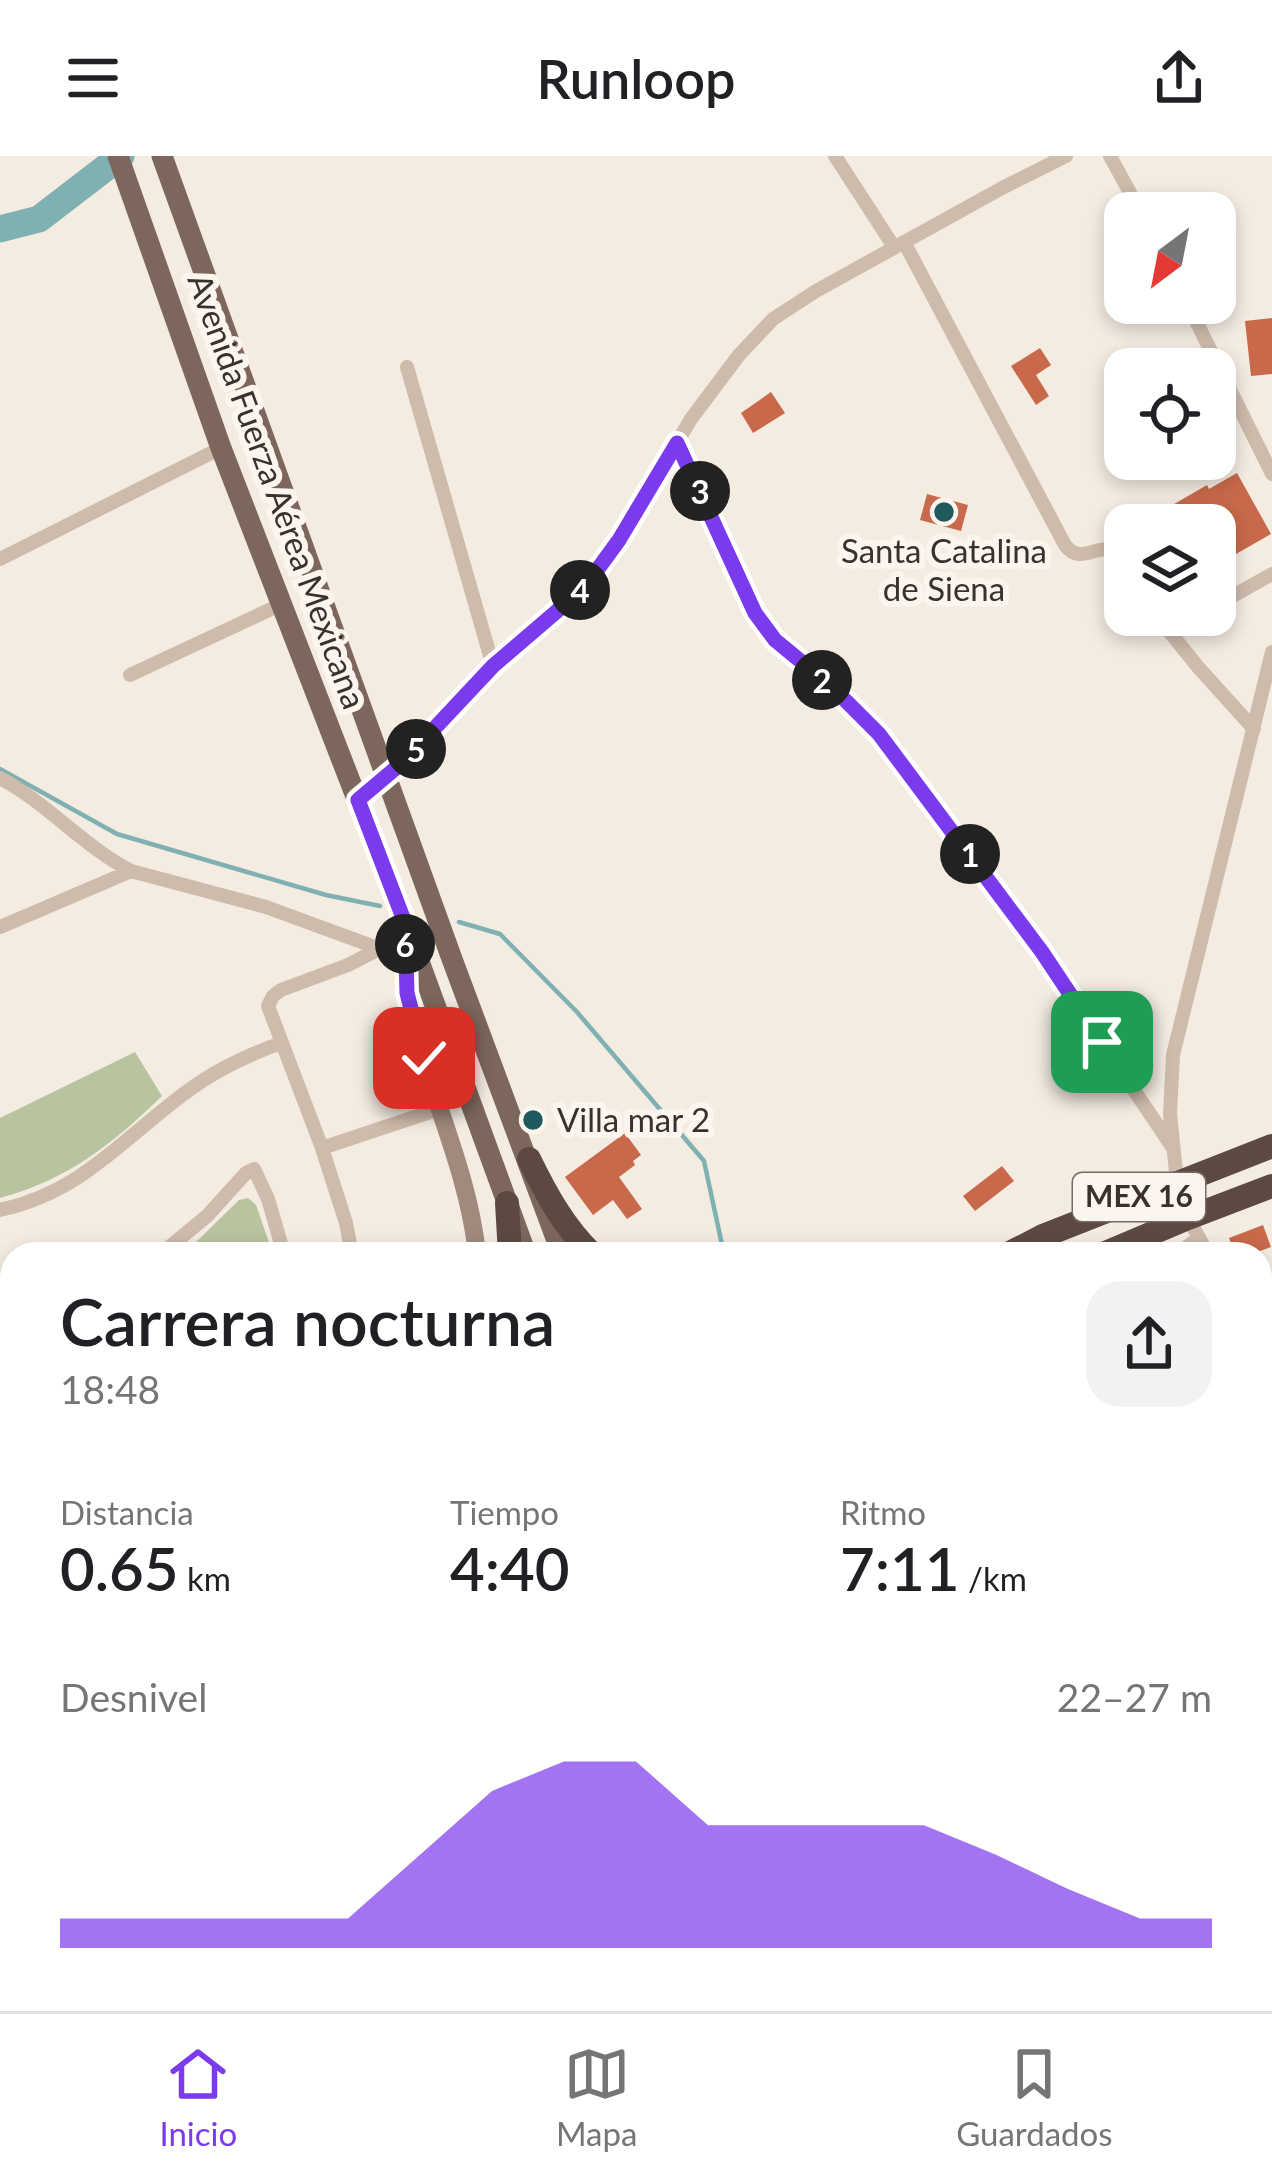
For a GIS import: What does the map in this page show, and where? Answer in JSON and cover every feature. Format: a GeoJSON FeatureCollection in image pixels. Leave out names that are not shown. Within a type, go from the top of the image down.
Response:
{"type":"FeatureCollection","features":[{"type":"Feature","properties":{"kind":"highway","name":"MEX 16"},"geometry":{"type":"LineString","coordinates":[[1031,1242],[1272,1146]]}},
{"type":"Feature","properties":{"kind":"highway"},"geometry":{"type":"LineString","coordinates":[[529,1160],[551,1204],[579,1242]]}},
{"type":"Feature","properties":{"kind":"highway","name":"MEX 16"},"geometry":{"type":"LineString","coordinates":[[1145,1242],[1193,1228],[1272,1186]]}},
{"type":"Feature","properties":{"kind":"highway"},"geometry":{"type":"LineString","coordinates":[[507,1203],[510,1242]]}},
{"type":"Feature","properties":{"kind":"main road","name":"Avenida Fuerza Aérea Mexicana"},"geometry":{"type":"LineString","coordinates":[[118,156],[221,448],[405,923],[522,1242]]}},
{"type":"Feature","properties":{"kind":"main road","name":"Avenida Fuerza Aérea Mexicana"},"geometry":{"type":"LineString","coordinates":[[162,156],[558,1242]]}},
{"type":"Feature","properties":{"kind":"street"},"geometry":{"type":"LineString","coordinates":[[835,156],[899,245],[1065,545],[1078,555],[1104,549]]}},
{"type":"Feature","properties":{"kind":"street"},"geometry":{"type":"LineString","coordinates":[[1110,156],[1130,192]]}},
{"type":"Feature","properties":{"kind":"street"},"geometry":{"type":"LineString","coordinates":[[358,800],[420,745],[493,666],[592,577],[677,443],[740,355],[773,320],[899,245],[1063,157]]}},
{"type":"Feature","properties":{"kind":"street"},"geometry":{"type":"LineString","coordinates":[[1197,324],[1272,474]]}},
{"type":"Feature","properties":{"kind":"street"},"geometry":{"type":"LineString","coordinates":[[407,367],[493,666]]}},
{"type":"Feature","properties":{"kind":"street"},"geometry":{"type":"LineString","coordinates":[[677,443],[765,629],[854,707],[889,746],[1042,952],[1174,1148]]}},
{"type":"Feature","properties":{"kind":"street"},"geometry":{"type":"LineString","coordinates":[[0,559],[221,448]]}},
{"type":"Feature","properties":{"kind":"street"},"geometry":{"type":"LineString","coordinates":[[1236,595],[1272,574]]}},
{"type":"Feature","properties":{"kind":"street"},"geometry":{"type":"LineString","coordinates":[[130,675],[282,604]]}},
{"type":"Feature","properties":{"kind":"street"},"geometry":{"type":"LineString","coordinates":[[1173,636],[1254,729]]}},
{"type":"Feature","properties":{"kind":"street"},"geometry":{"type":"LineString","coordinates":[[1177,1181],[1170,1088],[1173,1054],[1272,652]]}},
{"type":"Feature","properties":{"kind":"street"},"geometry":{"type":"LineString","coordinates":[[0,778],[131,871],[266,907],[405,958]]}},
{"type":"Feature","properties":{"kind":"street"},"geometry":{"type":"LineString","coordinates":[[0,927],[131,871]]}},
{"type":"Feature","properties":{"kind":"street"},"geometry":{"type":"LineString","coordinates":[[405,923],[407,993],[416,1036],[468,1192],[475,1242]]}},
{"type":"Feature","properties":{"kind":"street"},"geometry":{"type":"LineString","coordinates":[[350,1242],[322,1148],[268,1011],[269,1000],[281,990],[381,948]]}},
{"type":"Feature","properties":{"kind":"street"},"geometry":{"type":"LineString","coordinates":[[0,1210],[63,1188],[190,1089],[248,1055],[281,1043]]}},
{"type":"Feature","properties":{"kind":"street"},"geometry":{"type":"LineString","coordinates":[[322,1148],[439,1109]]}},
{"type":"Feature","properties":{"kind":"street"},"geometry":{"type":"LineString","coordinates":[[186,1242],[254,1169],[281,1242]]}},
{"type":"Feature","properties":{"kind":"street"},"geometry":{"type":"LineString","coordinates":[[1184,1242],[1193,1228],[1201,1242]]}},
{"type":"Feature","properties":{"kind":"green space"},"geometry":{"type":"Polygon","coordinates":[[[135,1052],[162,1096],[88,1158],[47,1181],[0,1198],[0,1118],[135,1052]]]}},
{"type":"Feature","properties":{"kind":"green space"},"geometry":{"type":"Polygon","coordinates":[[[248,1198],[256,1205],[269,1242],[196,1242],[239,1200],[248,1198]]]}},
{"type":"Feature","properties":{"kind":"building"},"geometry":{"type":"Polygon","coordinates":[[[1272,318],[1272,374],[1251,376],[1245,321],[1272,318]]]}},
{"type":"Feature","properties":{"kind":"building"},"geometry":{"type":"Polygon","coordinates":[[[1040,348],[1051,365],[1036,375],[1049,396],[1036,405],[1011,366],[1040,348]]]}},
{"type":"Feature","properties":{"kind":"building"},"geometry":{"type":"Polygon","coordinates":[[[771,392],[785,413],[753,433],[741,413],[771,392]]]}},
{"type":"Feature","properties":{"kind":"building"},"geometry":{"type":"Polygon","coordinates":[[[1236,474],[1271,534],[1236,554],[1236,504],[1174,504],[1207,485],[1209,489],[1236,480],[1236,474]]]}},
{"type":"Feature","properties":{"kind":"building","name":"Santa Catalina de Siena"},"geometry":{"type":"Polygon","coordinates":[[[927,494],[968,505],[961,531],[920,520],[927,494]]]}},
{"type":"Feature","properties":{"kind":"building"},"geometry":{"type":"Polygon","coordinates":[[[625,1133],[641,1155],[619,1177],[642,1209],[627,1219],[613,1200],[593,1215],[565,1177],[625,1133]]]}},
{"type":"Feature","properties":{"kind":"building"},"geometry":{"type":"Polygon","coordinates":[[[1002,1166],[1014,1181],[975,1211],[963,1196],[1002,1166]]]}},
{"type":"Feature","properties":{"kind":"building"},"geometry":{"type":"Polygon","coordinates":[[[1263,1225],[1269,1242],[1230,1242],[1229,1238],[1263,1225]]]}},
{"type":"Feature","properties":{"kind":"waterway"},"geometry":{"type":"LineString","coordinates":[[0,229],[39,219],[121,156]]}},
{"type":"Feature","properties":{"kind":"waterway"},"geometry":{"type":"LineString","coordinates":[[0,769],[117,834],[326,895],[380,906]]}},
{"type":"Feature","properties":{"kind":"waterway"},"geometry":{"type":"LineString","coordinates":[[459,922],[500,934],[577,1012],[704,1161],[721,1242]]}},
{"type":"Feature","properties":{"kind":"place","name":"Santa Catalina de Siena"},"geometry":{"type":"Point","coordinates":[944,512]}},
{"type":"Feature","properties":{"kind":"place","name":"Villa mar 2"},"geometry":{"type":"Point","coordinates":[533,1120]}},
{"type":"Feature","properties":{"kind":"route"},"geometry":{"type":"LineString","coordinates":[[424,1058],[407,993],[405,923],[358,800],[403,762],[493,666],[592,577],[677,443],[765,629],[879,734],[1042,952],[1102,1042]]}}]}
